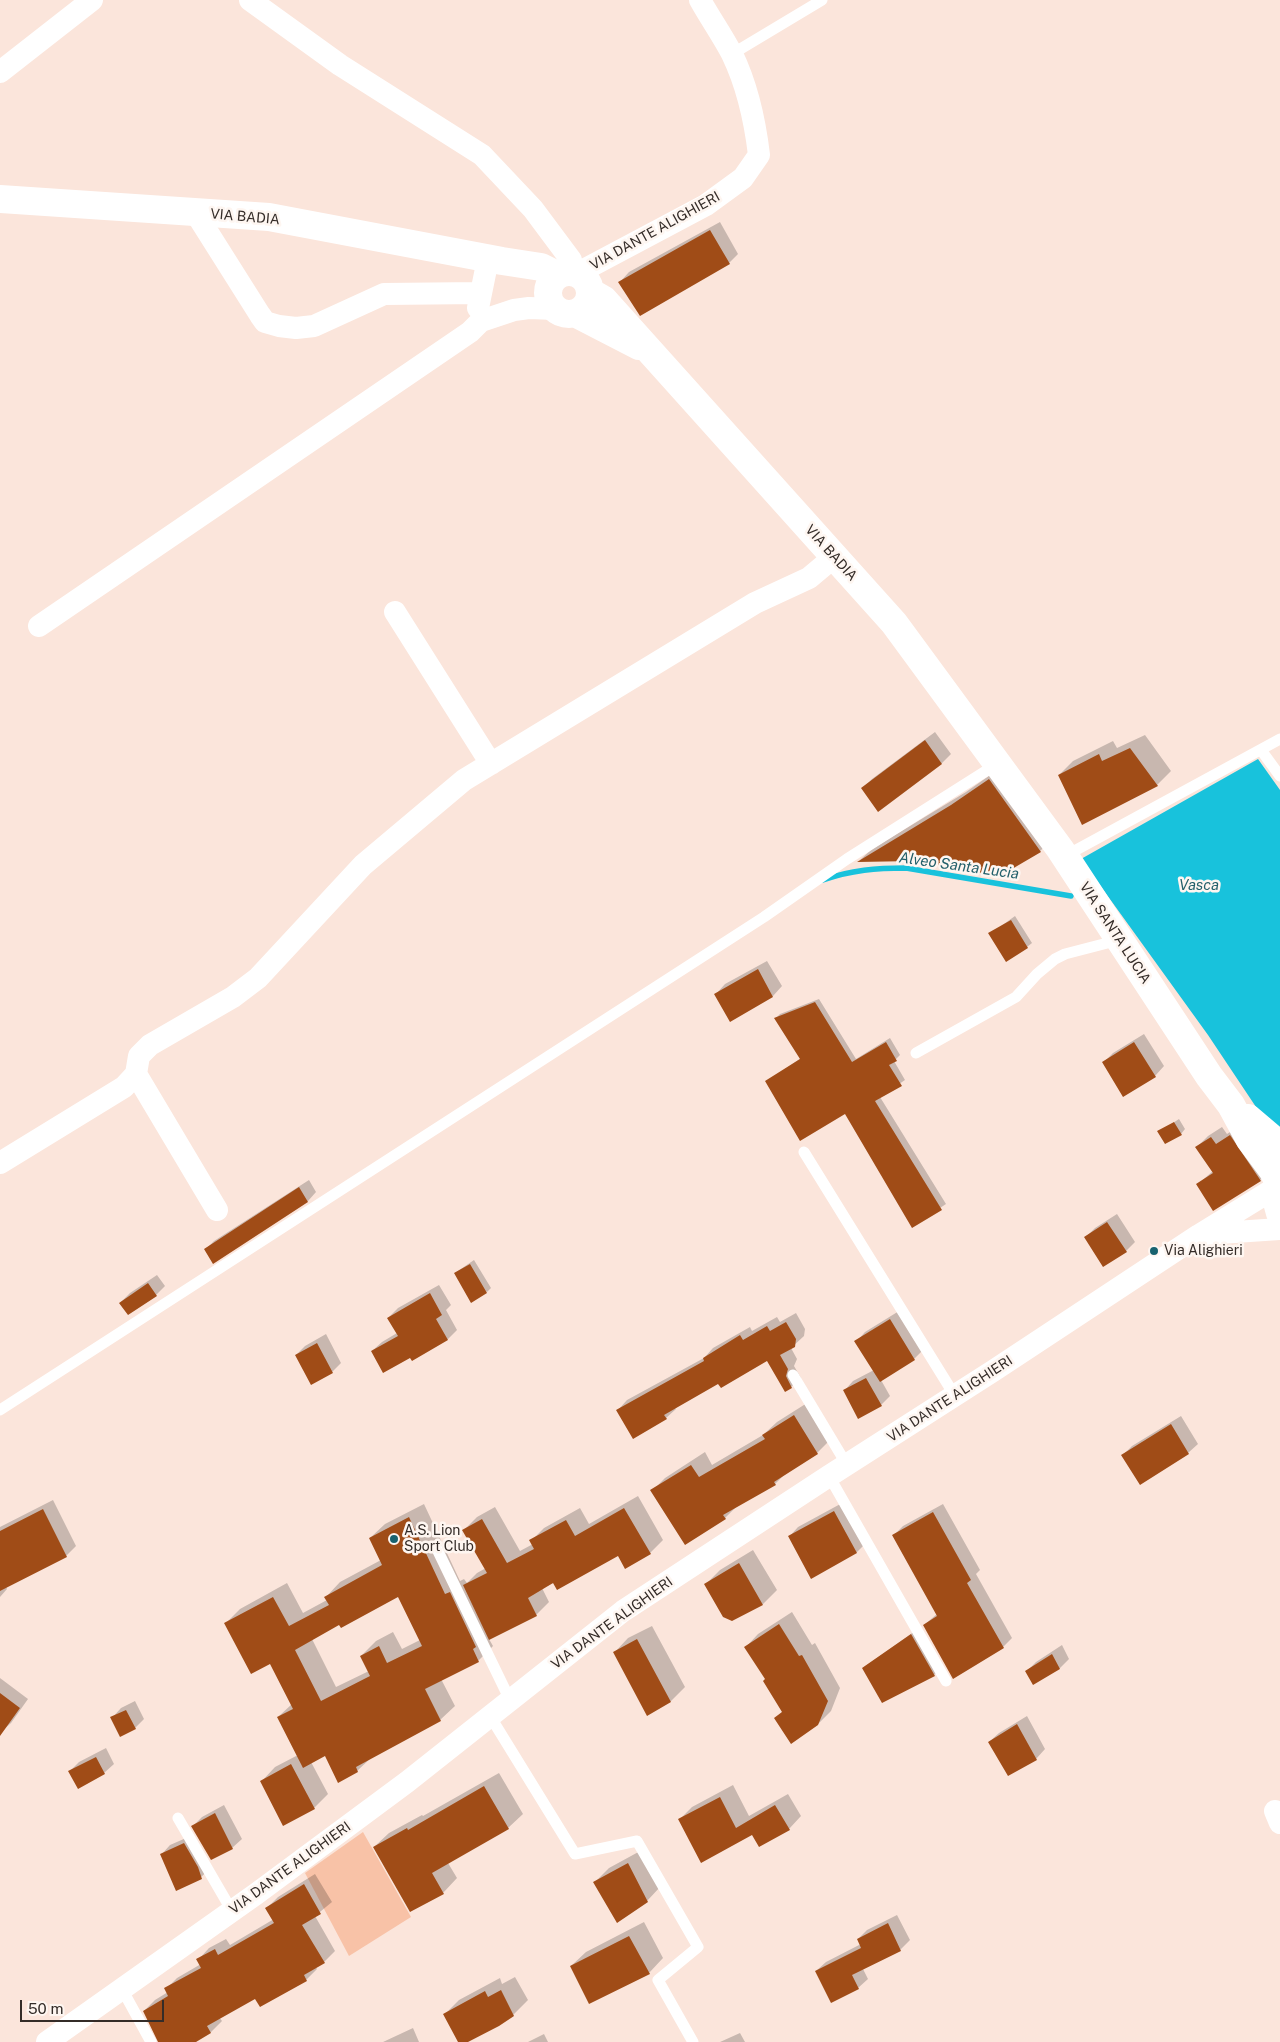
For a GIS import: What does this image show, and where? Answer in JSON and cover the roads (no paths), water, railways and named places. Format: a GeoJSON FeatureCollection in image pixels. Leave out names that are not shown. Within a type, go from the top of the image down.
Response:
{"type":"FeatureCollection","features":[{"type":"Feature","properties":{"kind":"main road","name":"VIA BADIA"},"geometry":{"type":"LineString","coordinates":[[0,199],[269,217],[488,259],[568,289],[652,352],[894,623],[998,763]]}},
{"type":"Feature","properties":{"kind":"main road","name":"VIA SANTA LUCIA"},"geometry":{"type":"LineString","coordinates":[[998,763],[1065,856],[1209,1076],[1231,1105],[1250,1140],[1273,1171],[1280,1185]]}},
{"type":"Feature","properties":{"kind":"main road","name":"VIA SANTA LUCIA"},"geometry":{"type":"LineString","coordinates":[[1231,1105],[1280,1145]]}},
{"type":"Feature","properties":{"kind":"main road"},"geometry":{"type":"LineString","coordinates":[[1280,1185],[1277,1202],[1280,1213]]}},
{"type":"Feature","properties":{"kind":"street"},"geometry":{"type":"LineString","coordinates":[[0,72],[92,0]]}},
{"type":"Feature","properties":{"kind":"street"},"geometry":{"type":"LineString","coordinates":[[39,626],[470,332],[481,321],[514,310],[529,308],[568,289],[571,260],[533,209],[482,155],[340,65],[250,0]]}},
{"type":"Feature","properties":{"kind":"street","name":"VIA DANTE ALIGHIERI"},"geometry":{"type":"LineString","coordinates":[[568,289],[706,205],[743,178],[759,155],[756,132],[746,91],[732,54],[700,0]]}},
{"type":"Feature","properties":{"kind":"street"},"geometry":{"type":"LineString","coordinates":[[195,212],[260,316],[265,322],[279,326],[296,328],[314,326],[384,294],[480,293]]}},
{"type":"Feature","properties":{"kind":"street"},"geometry":{"type":"LineString","coordinates":[[481,321],[477,305],[488,259]]}},
{"type":"Feature","properties":{"kind":"street"},"geometry":{"type":"LineString","coordinates":[[0,1163],[124,1087],[136,1074],[138,1056],[150,1045],[233,997],[258,978],[363,865],[464,780],[755,603],[809,578],[834,557]]}},
{"type":"Feature","properties":{"kind":"street"},"geometry":{"type":"LineString","coordinates":[[395,612],[491,764]]}},
{"type":"Feature","properties":{"kind":"street"},"geometry":{"type":"LineString","coordinates":[[136,1074],[217,1210]]}},
{"type":"Feature","properties":{"kind":"street","name":"VIA DANTE ALIGHIERI"},"geometry":{"type":"LineString","coordinates":[[48,2042],[232,1911],[408,1782],[623,1611],[1199,1235],[1280,1185]]}},
{"type":"Feature","properties":{"kind":"street","name":"VIA DANTE ALIGHIERI"},"geometry":{"type":"LineString","coordinates":[[1199,1235],[1280,1229]]}},
{"type":"Feature","properties":{"kind":"lane"},"geometry":{"type":"LineString","coordinates":[[732,54],[822,0]]}},
{"type":"Feature","properties":{"kind":"lane"},"geometry":{"type":"LineString","coordinates":[[1065,856],[1280,739]]}},
{"type":"Feature","properties":{"kind":"lane"},"geometry":{"type":"LineString","coordinates":[[1261,750],[1280,776]]}},
{"type":"Feature","properties":{"kind":"lane"},"geometry":{"type":"LineString","coordinates":[[0,1410],[739,933],[847,859],[998,763]]}},
{"type":"Feature","properties":{"kind":"lane"},"geometry":{"type":"LineString","coordinates":[[916,1053],[1016,998],[1037,974],[1055,959],[1066,954],[1119,940]]}},
{"type":"Feature","properties":{"kind":"lane"},"geometry":{"type":"LineString","coordinates":[[804,1152],[955,1396]]}},
{"type":"Feature","properties":{"kind":"lane"},"geometry":{"type":"LineString","coordinates":[[793,1375],[838,1470],[946,1681]]}},
{"type":"Feature","properties":{"kind":"lane"},"geometry":{"type":"LineString","coordinates":[[436,1547],[510,1700]]}},
{"type":"Feature","properties":{"kind":"lane"},"geometry":{"type":"LineString","coordinates":[[490,1716],[575,1854],[637,1841],[698,1947],[658,1980],[693,2042]]}},
{"type":"Feature","properties":{"kind":"lane"},"geometry":{"type":"LineString","coordinates":[[178,1818],[232,1911]]}},
{"type":"Feature","properties":{"kind":"lane"},"geometry":{"type":"LineString","coordinates":[[122,1989],[151,2042]]}},
{"type":"Feature","properties":{"kind":"water","name":"Vasca"},"geometry":{"type":"Polygon","coordinates":[[[1258,759],[1280,790],[1280,1130],[1264,1119],[1208,1035],[1081,859],[1258,759]]]}},
{"type":"Feature","properties":{"kind":"waterway","name":"Alveo Santa Lucia"},"geometry":{"type":"LineString","coordinates":[[823,880],[864,870],[906,868],[1071,896]]}},
{"type":"Feature","properties":{"kind":"place","name":"Via Alighieri"},"geometry":{"type":"Point","coordinates":[1154,1251]}},
{"type":"Feature","properties":{"kind":"place","name":"A.S. Lion Sport Club"},"geometry":{"type":"Point","coordinates":[394,1539]}}]}
